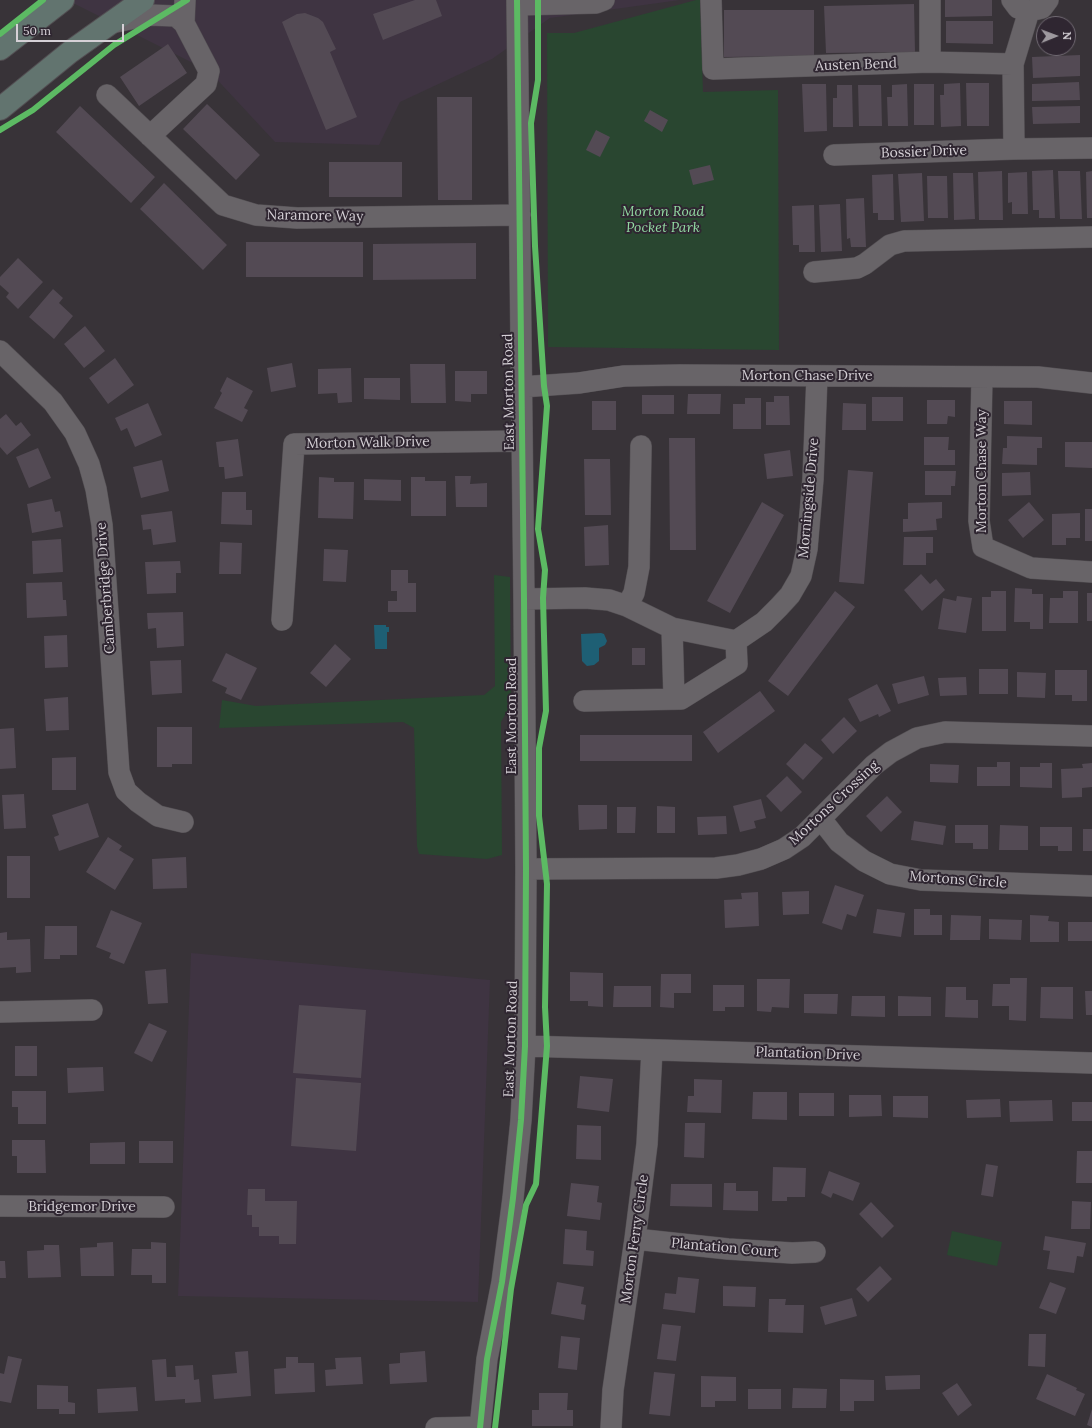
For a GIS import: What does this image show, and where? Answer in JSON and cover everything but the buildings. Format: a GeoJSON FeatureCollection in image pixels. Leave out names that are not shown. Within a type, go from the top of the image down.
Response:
{"type":"FeatureCollection","features":[{"type":"Feature","properties":{"kind":"highway"},"geometry":{"type":"LineString","coordinates":[[0,49],[63,0]]}},
{"type":"Feature","properties":{"kind":"highway"},"geometry":{"type":"LineString","coordinates":[[0,109],[70,52],[143,0]]}},
{"type":"Feature","properties":{"kind":"street"},"geometry":{"type":"LineString","coordinates":[[184,23],[185,0]]}},
{"type":"Feature","properties":{"kind":"street"},"geometry":{"type":"LineString","coordinates":[[517,2],[596,3],[604,0]]}},
{"type":"Feature","properties":{"kind":"street","name":"Austen Bend"},"geometry":{"type":"LineString","coordinates":[[711,0],[713,69],[930,62],[1013,64]]}},
{"type":"Feature","properties":{"kind":"street"},"geometry":{"type":"LineString","coordinates":[[930,0],[930,62]]}},
{"type":"Feature","properties":{"kind":"street"},"geometry":{"type":"LineString","coordinates":[[1012,0],[1018,8],[1029,11],[1042,8],[1048,0]]}},
{"type":"Feature","properties":{"kind":"street","name":"East Morton Road"},"geometry":{"type":"LineString","coordinates":[[480,1427],[487,1359],[502,1282],[514,1198],[521,1120],[525,1046],[526,869],[524,599],[517,2]]}},
{"type":"Feature","properties":{"kind":"street"},"geometry":{"type":"LineString","coordinates":[[1014,150],[1013,64],[1029,11]]}},
{"type":"Feature","properties":{"kind":"street"},"geometry":{"type":"LineString","coordinates":[[111,23],[149,15],[176,16],[184,23],[209,71],[206,84],[150,136]]}},
{"type":"Feature","properties":{"kind":"street","name":"Naramore Way"},"geometry":{"type":"LineString","coordinates":[[107,95],[223,205],[256,215],[297,218],[520,215]]}},
{"type":"Feature","properties":{"kind":"street","name":"Bossier Drive"},"geometry":{"type":"LineString","coordinates":[[834,155],[1092,148]]}},
{"type":"Feature","properties":{"kind":"street"},"geometry":{"type":"LineString","coordinates":[[814,272],[857,268],[865,264],[890,245],[904,241],[1092,237]]}},
{"type":"Feature","properties":{"kind":"street","name":"Camberbridge Drive"},"geometry":{"type":"LineString","coordinates":[[0,351],[53,402],[75,433],[89,464],[96,489],[102,525],[119,772],[126,791],[138,802],[158,816],[183,822]]}},
{"type":"Feature","properties":{"kind":"street","name":"Morton Chase Drive"},"geometry":{"type":"LineString","coordinates":[[521,387],[579,383],[631,376],[680,375],[1038,377],[1092,383]]}},
{"type":"Feature","properties":{"kind":"street","name":"Morningside Drive"},"geometry":{"type":"LineString","coordinates":[[736,641],[764,622],[779,607],[790,595],[801,576],[807,549],[813,479],[817,376]]}},
{"type":"Feature","properties":{"kind":"street","name":"Morton Chase Way"},"geometry":{"type":"LineString","coordinates":[[982,377],[979,521],[983,547],[1031,568],[1092,572]]}},
{"type":"Feature","properties":{"kind":"street","name":"Morton Walk Drive"},"geometry":{"type":"LineString","coordinates":[[282,620],[294,444],[522,441]]}},
{"type":"Feature","properties":{"kind":"street"},"geometry":{"type":"LineString","coordinates":[[627,606],[634,593],[639,567],[641,446]]}},
{"type":"Feature","properties":{"kind":"street"},"geometry":{"type":"LineString","coordinates":[[524,599],[585,598],[609,600],[627,606],[672,628],[736,641],[738,664],[681,699],[584,701]]}},
{"type":"Feature","properties":{"kind":"street"},"geometry":{"type":"LineString","coordinates":[[672,628],[674,699]]}},
{"type":"Feature","properties":{"kind":"street","name":"Mortons Crossing"},"geometry":{"type":"LineString","coordinates":[[526,869],[716,868],[738,866],[761,859],[784,849],[802,837],[874,765],[890,752],[917,738],[945,732],[1092,736]]}},
{"type":"Feature","properties":{"kind":"street","name":"Mortons Circle"},"geometry":{"type":"LineString","coordinates":[[821,819],[839,842],[864,861],[890,874],[921,880],[1092,886]]}},
{"type":"Feature","properties":{"kind":"street"},"geometry":{"type":"LineString","coordinates":[[0,1012],[92,1010]]}},
{"type":"Feature","properties":{"kind":"street","name":"Plantation Drive"},"geometry":{"type":"LineString","coordinates":[[525,1046],[1092,1062]]}},
{"type":"Feature","properties":{"kind":"street","name":"Morton Ferry Circle"},"geometry":{"type":"LineString","coordinates":[[611,1428],[613,1390],[647,1144],[652,1050]]}},
{"type":"Feature","properties":{"kind":"street","name":"Bridgemor Drive"},"geometry":{"type":"LineString","coordinates":[[0,1206],[164,1207]]}},
{"type":"Feature","properties":{"kind":"street","name":"Plantation Court"},"geometry":{"type":"LineString","coordinates":[[635,1239],[728,1250],[792,1253],[815,1252]]}},
{"type":"Feature","properties":{"kind":"street"},"geometry":{"type":"LineString","coordinates":[[436,1428],[480,1427]]}},
{"type":"Feature","properties":{"kind":"shaded area"},"geometry":{"type":"Polygon","coordinates":[[[67,0],[680,0],[550,18],[492,59],[400,102],[379,145],[275,142],[209,71],[67,0]]]}},
{"type":"Feature","properties":{"kind":"shaded area"},"geometry":{"type":"Polygon","coordinates":[[[191,953],[490,980],[478,1302],[178,1296],[191,953]]]}},
{"type":"Feature","properties":{"kind":"green space","name":"Morton Road Pocket Park"},"geometry":{"type":"Polygon","coordinates":[[[700,0],[703,92],[778,90],[779,350],[548,347],[547,33],[574,33],[700,0]]]}},
{"type":"Feature","properties":{"kind":"green space"},"geometry":{"type":"Polygon","coordinates":[[[494,575],[510,577],[511,704],[501,722],[502,855],[487,859],[419,854],[417,846],[414,728],[403,722],[219,728],[222,700],[256,706],[484,695],[495,686],[494,575]]]}},
{"type":"Feature","properties":{"kind":"green space"},"geometry":{"type":"Polygon","coordinates":[[[952,1231],[1002,1242],[997,1266],[947,1255],[952,1231]]]}},
{"type":"Feature","properties":{"kind":"water"},"geometry":{"type":"Polygon","coordinates":[[[374,625],[386,625],[386,627],[389,627],[389,632],[387,632],[387,649],[375,649],[374,625]]]}},
{"type":"Feature","properties":{"kind":"water"},"geometry":{"type":"Polygon","coordinates":[[[581,634],[604,634],[607,641],[605,645],[599,648],[599,661],[594,665],[587,666],[582,661],[581,634]]]}},
{"type":"Feature","properties":{"kind":"cycle path"},"geometry":{"type":"LineString","coordinates":[[0,34],[43,0]]}},
{"type":"Feature","properties":{"kind":"cycle path"},"geometry":{"type":"LineString","coordinates":[[0,130],[33,110],[114,45],[187,0]]}},
{"type":"Feature","properties":{"kind":"cycle path"},"geometry":{"type":"LineString","coordinates":[[480,1428],[487,1359],[502,1282],[513,1198],[521,1120],[525,1046],[526,869],[524,599],[517,0]]}},
{"type":"Feature","properties":{"kind":"cycle path"},"geometry":{"type":"LineString","coordinates":[[495,1428],[511,1289],[526,1205],[536,1184],[547,1046],[545,1007],[547,884],[539,816],[539,748],[546,711],[543,598],[545,570],[538,529],[547,406],[544,386],[535,246],[531,123],[538,80],[538,0]]}}]}
